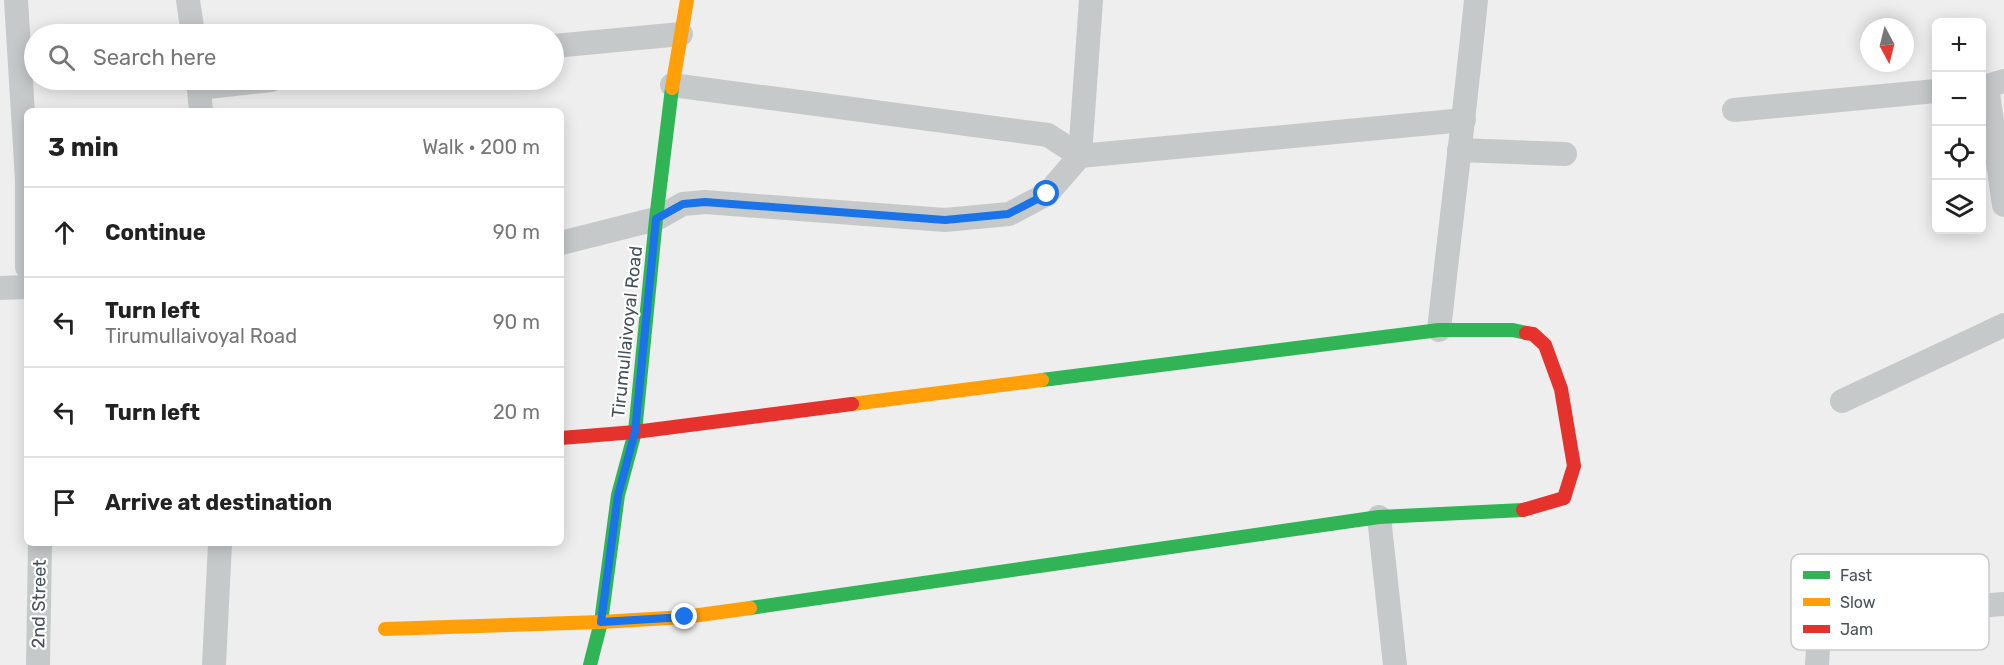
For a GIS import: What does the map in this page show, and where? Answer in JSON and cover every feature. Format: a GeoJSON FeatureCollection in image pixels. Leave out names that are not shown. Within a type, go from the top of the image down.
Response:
{"type":"FeatureCollection","features":[{"type":"Feature","properties":{"kind":"street"},"geometry":{"type":"LineString","coordinates":[[16,0],[24,130]]}},
{"type":"Feature","properties":{"kind":"street"},"geometry":{"type":"LineString","coordinates":[[188,0],[192,24]]}},
{"type":"Feature","properties":{"kind":"street","name":"Tirumullaivoyal Road"},"geometry":{"type":"LineString","coordinates":[[590,665],[601,622],[618,495],[635,432],[672,86],[687,0]]}},
{"type":"Feature","properties":{"kind":"street"},"geometry":{"type":"LineString","coordinates":[[564,242],[656,219],[683,204],[705,202],[945,220],[1008,214],[1047,194],[1080,156],[1091,0]]}},
{"type":"Feature","properties":{"kind":"street"},"geometry":{"type":"LineString","coordinates":[[1439,330],[1476,0]]}},
{"type":"Feature","properties":{"kind":"street"},"geometry":{"type":"LineString","coordinates":[[564,45],[681,34]]}},
{"type":"Feature","properties":{"kind":"street"},"geometry":{"type":"LineString","coordinates":[[1991,85],[2004,205]]}},
{"type":"Feature","properties":{"kind":"street"},"geometry":{"type":"LineString","coordinates":[[672,86],[1048,135],[1080,156],[1464,120]]}},
{"type":"Feature","properties":{"kind":"street"},"geometry":{"type":"LineString","coordinates":[[200,93],[216,90]]}},
{"type":"Feature","properties":{"kind":"street"},"geometry":{"type":"LineString","coordinates":[[1734,110],[1932,91]]}},
{"type":"Feature","properties":{"kind":"street"},"geometry":{"type":"LineString","coordinates":[[1459,150],[1565,153]]}},
{"type":"Feature","properties":{"kind":"street"},"geometry":{"type":"LineString","coordinates":[[0,288],[24,287]]}},
{"type":"Feature","properties":{"kind":"street"},"geometry":{"type":"LineString","coordinates":[[1842,402],[2004,325]]}},
{"type":"Feature","properties":{"kind":"street"},"geometry":{"type":"LineString","coordinates":[[385,629],[685,617],[1379,517],[1522,510],[1563,498],[1574,466],[1561,389],[1545,345],[1533,334],[1513,330],[1439,330],[635,432],[564,438]]}},
{"type":"Feature","properties":{"kind":"street"},"geometry":{"type":"LineString","coordinates":[[1379,517],[1395,665]]}},
{"type":"Feature","properties":{"kind":"street","name":"2nd Street"},"geometry":{"type":"LineString","coordinates":[[38,665],[40,546]]}},
{"type":"Feature","properties":{"kind":"street"},"geometry":{"type":"LineString","coordinates":[[214,665],[220,546]]}},
{"type":"Feature","properties":{"kind":"street"},"geometry":{"type":"LineString","coordinates":[[1989,605],[2004,604]]}},
{"type":"Feature","properties":{"kind":"street"},"geometry":{"type":"LineString","coordinates":[[1817,665],[1818,650]]}},
{"type":"Feature","properties":{"kind":"traffic: fast"},"geometry":{"type":"LineString","coordinates":[[590,665],[601,622],[618,495],[635,432],[656,219],[672,88]]}},
{"type":"Feature","properties":{"kind":"traffic: fast"},"geometry":{"type":"LineString","coordinates":[[1042,380],[1439,330],[1513,330],[1526,333]]}},
{"type":"Feature","properties":{"kind":"traffic: fast"},"geometry":{"type":"LineString","coordinates":[[750,608],[1379,517],[1523,510]]}},
{"type":"Feature","properties":{"kind":"traffic: slow"},"geometry":{"type":"LineString","coordinates":[[672,88],[687,0]]}},
{"type":"Feature","properties":{"kind":"traffic: slow"},"geometry":{"type":"LineString","coordinates":[[852,404],[1042,380]]}},
{"type":"Feature","properties":{"kind":"traffic: slow"},"geometry":{"type":"LineString","coordinates":[[385,629],[601,622],[685,617],[750,608]]}},
{"type":"Feature","properties":{"kind":"traffic: jam"},"geometry":{"type":"LineString","coordinates":[[1523,510],[1564,498],[1574,466],[1561,389],[1545,345],[1533,334],[1526,333]]}},
{"type":"Feature","properties":{"kind":"traffic: jam"},"geometry":{"type":"LineString","coordinates":[[564,438],[635,432],[852,404]]}},
{"type":"Feature","properties":{"kind":"route"},"geometry":{"type":"LineString","coordinates":[[685,617],[601,622],[618,495],[635,432],[656,219],[683,204],[705,202],[945,220],[1008,214],[1047,194]]}}]}
